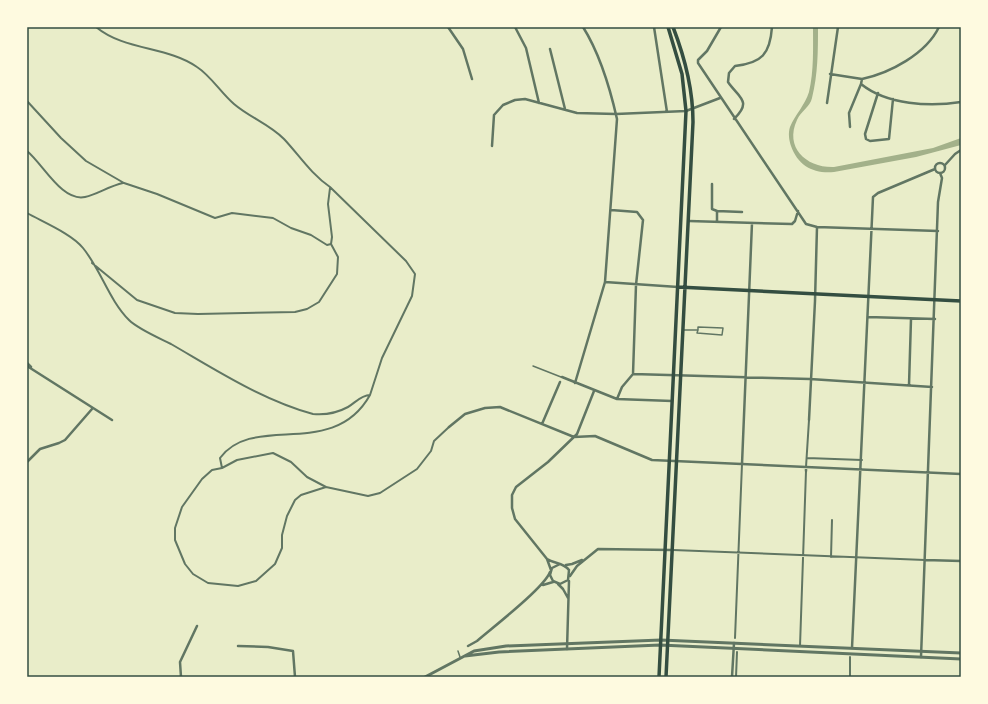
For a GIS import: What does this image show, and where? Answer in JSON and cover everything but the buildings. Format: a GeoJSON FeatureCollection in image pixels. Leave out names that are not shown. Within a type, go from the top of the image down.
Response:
{"type":"FeatureCollection","features":[{"type":"Feature","properties":{"kind":"main road"},"geometry":{"type":"LineString","coordinates":[[659,677],[686,111],[682,74],[668,27]]}},
{"type":"Feature","properties":{"kind":"main road"},"geometry":{"type":"LineString","coordinates":[[666,677],[678,461],[693,110],[688,71],[673,27]]}},
{"type":"Feature","properties":{"kind":"main road"},"geometry":{"type":"LineString","coordinates":[[678,287],[750,292],[961,301]]}},
{"type":"Feature","properties":{"kind":"street"},"geometry":{"type":"LineString","coordinates":[[96,27],[112,38],[158,51],[198,67],[233,103],[248,115],[268,125],[282,137],[318,178],[330,187],[406,261],[415,274],[412,296],[382,358],[370,395],[365,403],[352,416],[333,428],[301,435],[264,436],[236,444],[226,450],[220,458],[222,468]]}},
{"type":"Feature","properties":{"kind":"street"},"geometry":{"type":"LineString","coordinates":[[448,27],[463,49],[472,79]]}},
{"type":"Feature","properties":{"kind":"street"},"geometry":{"type":"LineString","coordinates":[[450,30],[453,27]]}},
{"type":"Feature","properties":{"kind":"street"},"geometry":{"type":"LineString","coordinates":[[515,27],[526,48],[539,103]]}},
{"type":"Feature","properties":{"kind":"street"},"geometry":{"type":"LineString","coordinates":[[575,383],[605,282],[611,210],[616,114],[612,95],[598,58],[583,27]]}},
{"type":"Feature","properties":{"kind":"street"},"geometry":{"type":"LineString","coordinates":[[654,27],[667,112]]}},
{"type":"Feature","properties":{"kind":"street"},"geometry":{"type":"LineString","coordinates":[[721,27],[707,51],[698,60],[699,64],[734,119],[806,224],[817,227],[938,231]]}},
{"type":"Feature","properties":{"kind":"street"},"geometry":{"type":"LineString","coordinates":[[734,119],[742,110],[744,105],[740,95],[728,82],[729,73],[735,66],[743,66],[754,62],[766,54],[770,43],[772,27]]}},
{"type":"Feature","properties":{"kind":"street"},"geometry":{"type":"LineString","coordinates":[[827,103],[838,27]]}},
{"type":"Feature","properties":{"kind":"street"},"geometry":{"type":"LineString","coordinates":[[830,74],[862,79],[888,72],[933,39],[939,27]]}},
{"type":"Feature","properties":{"kind":"street"},"geometry":{"type":"LineString","coordinates":[[550,49],[565,109]]}},
{"type":"Feature","properties":{"kind":"street"},"geometry":{"type":"LineString","coordinates":[[850,127],[849,113],[862,79]]}},
{"type":"Feature","properties":{"kind":"street"},"geometry":{"type":"LineString","coordinates":[[861,84],[878,93],[893,98],[937,105],[961,102]]}},
{"type":"Feature","properties":{"kind":"street"},"geometry":{"type":"LineString","coordinates":[[878,93],[865,134],[866,139],[870,141],[889,139],[893,98]]}},
{"type":"Feature","properties":{"kind":"street"},"geometry":{"type":"LineString","coordinates":[[492,146],[493,118],[500,107],[518,99],[577,113],[616,114],[693,110],[720,98]]}},
{"type":"Feature","properties":{"kind":"street"},"geometry":{"type":"LineString","coordinates":[[27,101],[61,138],[86,161],[124,183],[157,194],[215,218],[232,212],[273,218],[296,230],[311,235],[327,245],[331,244]]}},
{"type":"Feature","properties":{"kind":"street"},"geometry":{"type":"LineString","coordinates":[[940,173],[944,170],[945,165],[950,159],[961,150]]}},
{"type":"Feature","properties":{"kind":"street"},"geometry":{"type":"LineString","coordinates":[[27,151],[37,159],[58,187],[73,196],[83,198],[124,183]]}},
{"type":"Feature","properties":{"kind":"street"},"geometry":{"type":"LineString","coordinates":[[852,648],[862,469],[873,197],[878,193],[935,169],[936,165],[950,159]]}},
{"type":"Feature","properties":{"kind":"street"},"geometry":{"type":"LineString","coordinates":[[921,657],[938,231],[942,178],[940,173],[935,169]]}},
{"type":"Feature","properties":{"kind":"street"},"geometry":{"type":"LineString","coordinates":[[712,184],[712,209],[717,211],[742,212]]}},
{"type":"Feature","properties":{"kind":"street"},"geometry":{"type":"LineString","coordinates":[[92,263],[137,300],[175,313],[295,312],[307,309],[319,302],[338,274],[338,257],[331,244],[332,237],[329,209],[330,187]]}},
{"type":"Feature","properties":{"kind":"street"},"geometry":{"type":"LineString","coordinates":[[611,210],[637,212],[643,220],[636,285],[633,374],[622,388],[617,399]]}},
{"type":"Feature","properties":{"kind":"street"},"geometry":{"type":"LineString","coordinates":[[717,211],[717,222]]}},
{"type":"Feature","properties":{"kind":"street"},"geometry":{"type":"LineString","coordinates":[[689,221],[792,224],[798,212]]}},
{"type":"Feature","properties":{"kind":"street"},"geometry":{"type":"LineString","coordinates":[[27,213],[76,240],[84,248],[113,300],[129,321],[228,377],[306,412],[320,414],[337,412],[348,407],[364,395],[370,395]]}},
{"type":"Feature","properties":{"kind":"street"},"geometry":{"type":"LineString","coordinates":[[735,638],[752,223]]}},
{"type":"Feature","properties":{"kind":"street"},"geometry":{"type":"LineString","coordinates":[[800,651],[806,467],[816,294],[817,227]]}},
{"type":"Feature","properties":{"kind":"street"},"geometry":{"type":"LineString","coordinates":[[605,282],[678,287]]}},
{"type":"Feature","properties":{"kind":"street"},"geometry":{"type":"LineString","coordinates":[[868,317],[935,319]]}},
{"type":"Feature","properties":{"kind":"street"},"geometry":{"type":"LineString","coordinates":[[909,385],[912,318]]}},
{"type":"Feature","properties":{"kind":"street"},"geometry":{"type":"LineString","coordinates":[[27,363],[36,371]]}},
{"type":"Feature","properties":{"kind":"street"},"geometry":{"type":"LineString","coordinates":[[27,366],[92,409],[112,420]]}},
{"type":"Feature","properties":{"kind":"street"},"geometry":{"type":"LineString","coordinates":[[633,374],[810,379],[932,387]]}},
{"type":"Feature","properties":{"kind":"street"},"geometry":{"type":"LineString","coordinates":[[562,377],[617,399],[672,401]]}},
{"type":"Feature","properties":{"kind":"street"},"geometry":{"type":"LineString","coordinates":[[542,424],[560,382]]}},
{"type":"Feature","properties":{"kind":"street"},"geometry":{"type":"LineString","coordinates":[[594,391],[579,430],[574,437],[548,462],[516,487],[512,495],[512,508],[515,519],[545,557],[552,563],[572,564],[584,559],[600,549],[739,552],[803,556],[961,561]]}},
{"type":"Feature","properties":{"kind":"street"},"geometry":{"type":"LineString","coordinates":[[326,487],[301,495],[295,500],[287,516],[282,535],[282,548],[275,564],[256,581],[238,586],[208,583],[193,574],[185,564],[175,540],[175,528],[182,507],[202,479],[212,470],[222,468],[236,460],[273,453],[291,462],[307,477],[326,487],[368,496],[380,493],[417,469],[431,451],[434,441],[449,427],[465,414],[485,408],[500,407],[574,437],[595,436],[607,443],[620,445],[649,459],[961,474]]}},
{"type":"Feature","properties":{"kind":"street"},"geometry":{"type":"LineString","coordinates":[[27,462],[40,449],[65,440],[92,409]]}},
{"type":"Feature","properties":{"kind":"street"},"geometry":{"type":"LineString","coordinates":[[807,458],[862,460]]}},
{"type":"Feature","properties":{"kind":"street"},"geometry":{"type":"LineString","coordinates":[[831,557],[832,520]]}},
{"type":"Feature","properties":{"kind":"street"},"geometry":{"type":"LineString","coordinates":[[545,557],[551,578],[562,588],[568,598]]}},
{"type":"Feature","properties":{"kind":"street"},"geometry":{"type":"LineString","coordinates":[[539,587],[547,583],[564,584],[574,569],[584,559]]}},
{"type":"Feature","properties":{"kind":"street"},"geometry":{"type":"LineString","coordinates":[[468,646],[483,636],[539,587],[554,566],[561,564],[569,569],[570,577],[567,649]]}},
{"type":"Feature","properties":{"kind":"street"},"geometry":{"type":"LineString","coordinates":[[181,677],[180,662],[198,626]]}},
{"type":"Feature","properties":{"kind":"street"},"geometry":{"type":"LineString","coordinates":[[425,677],[474,651],[496,646],[668,640],[961,653]]}},
{"type":"Feature","properties":{"kind":"street"},"geometry":{"type":"LineString","coordinates":[[732,677],[734,643]]}},
{"type":"Feature","properties":{"kind":"street"},"geometry":{"type":"LineString","coordinates":[[238,646],[268,647],[293,651],[295,677]]}},
{"type":"Feature","properties":{"kind":"street"},"geometry":{"type":"LineString","coordinates":[[462,657],[499,652],[667,646],[961,659]]}},
{"type":"Feature","properties":{"kind":"street"},"geometry":{"type":"LineString","coordinates":[[736,677],[737,652]]}},
{"type":"Feature","properties":{"kind":"street"},"geometry":{"type":"LineString","coordinates":[[850,657],[850,677]]}},
{"type":"Feature","properties":{"kind":"lane"},"geometry":{"type":"LineString","coordinates":[[684,330],[698,330],[698,327],[723,328],[722,334],[698,333],[698,330]]}},
{"type":"Feature","properties":{"kind":"lane"},"geometry":{"type":"LineString","coordinates":[[533,366],[562,377]]}},
{"type":"Feature","properties":{"kind":"lane"},"geometry":{"type":"LineString","coordinates":[[458,651],[462,657]]}},
{"type":"Feature","properties":{"kind":"shaded area"},"geometry":{"type":"Polygon","coordinates":[[[813,27],[818,27],[817,62],[814,89],[811,101],[797,120],[794,130],[796,147],[800,154],[807,160],[815,164],[834,167],[933,148],[961,138],[961,145],[916,157],[834,172],[820,172],[802,164],[791,146],[789,132],[792,123],[805,101],[811,84],[813,27]]]}}]}
